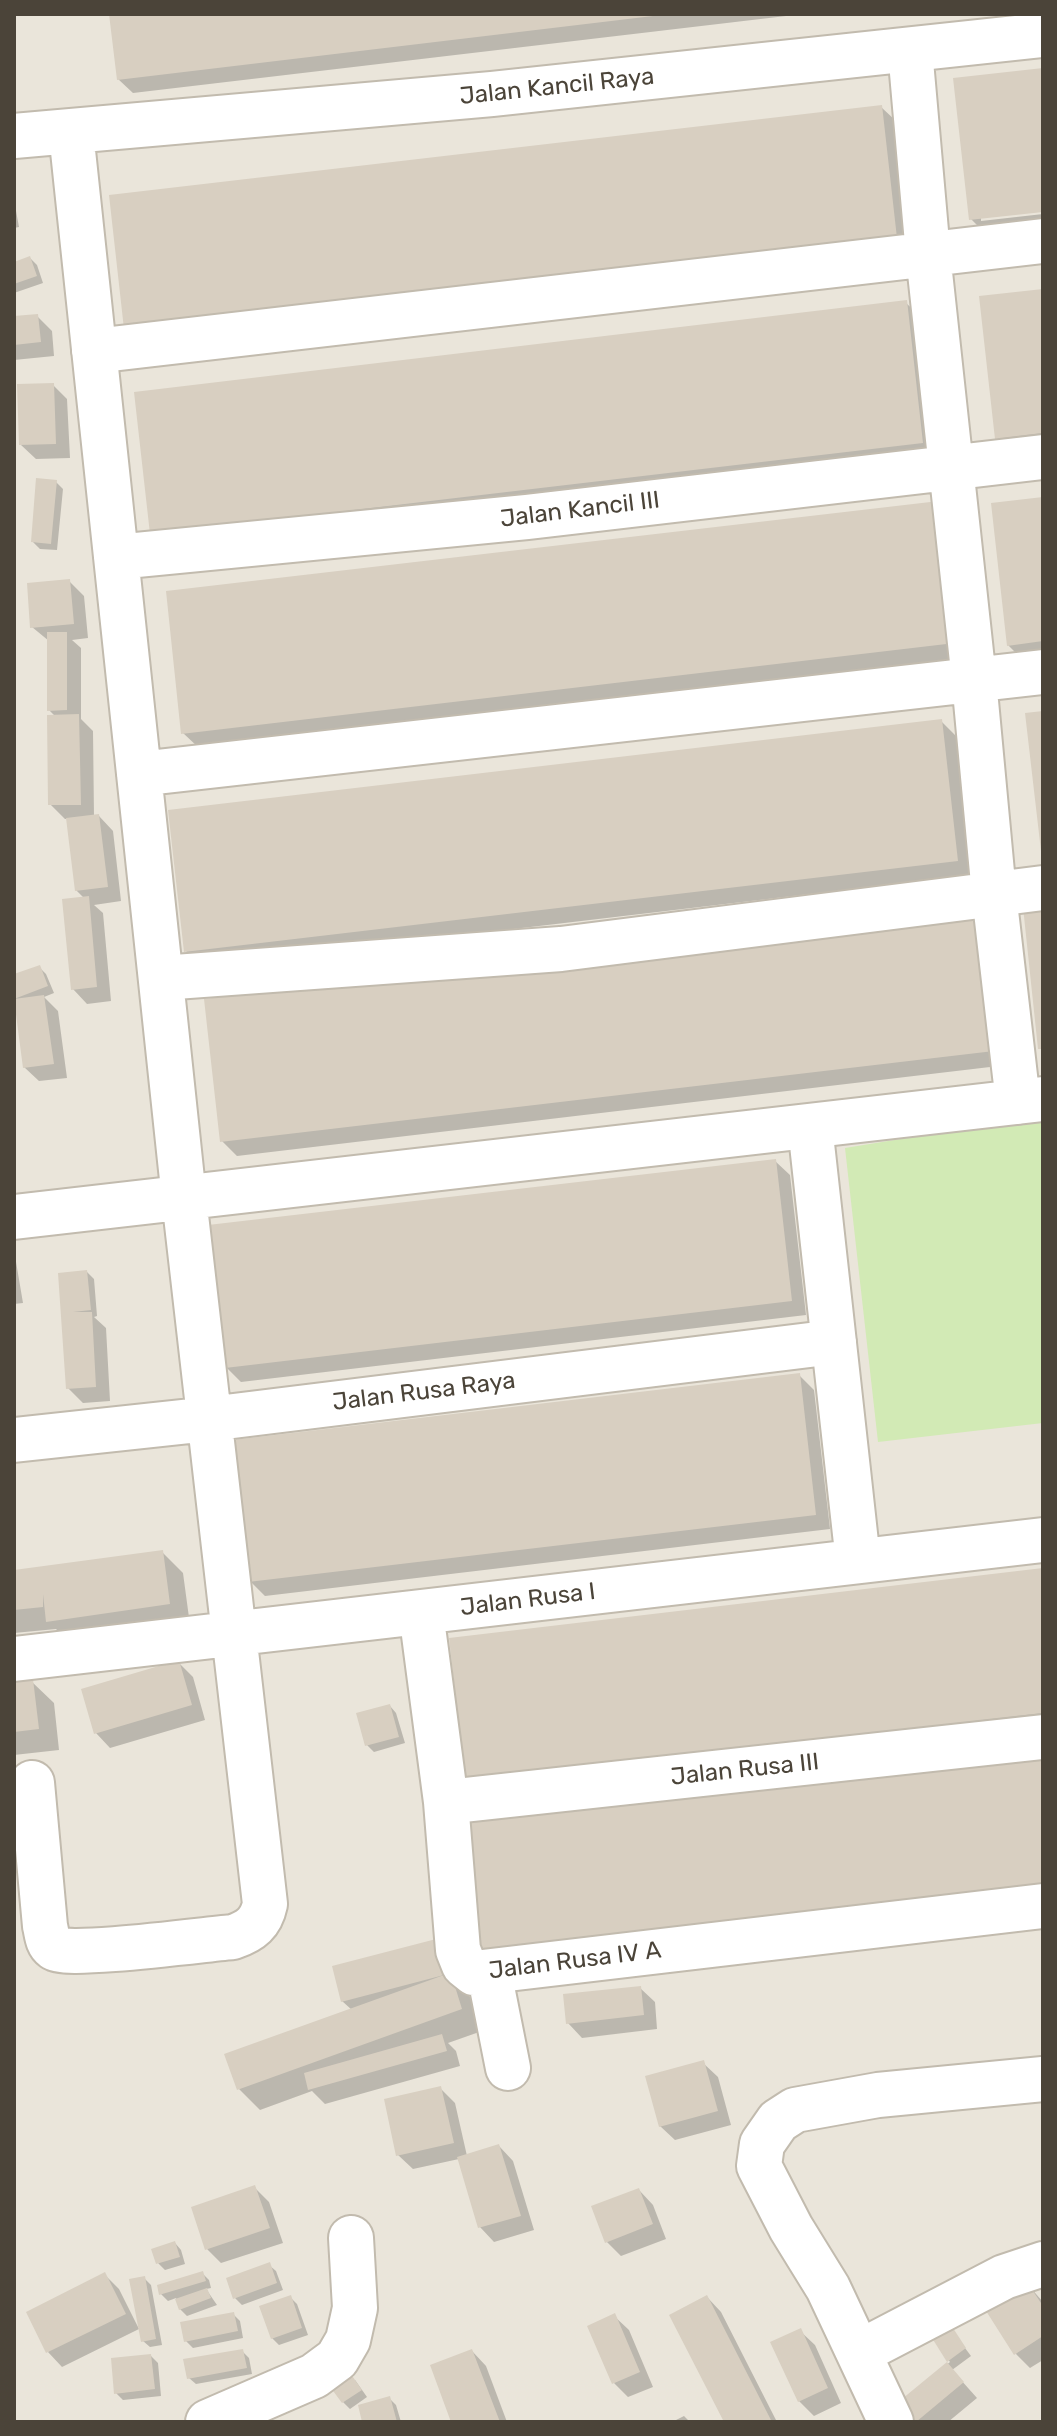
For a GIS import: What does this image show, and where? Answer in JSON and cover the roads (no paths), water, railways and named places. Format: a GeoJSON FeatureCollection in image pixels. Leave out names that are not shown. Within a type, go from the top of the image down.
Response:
{"type":"FeatureCollection","features":[{"type":"Feature","properties":{"kind":"street","name":"Jalan Kancil Raya"},"geometry":{"type":"LineString","coordinates":[[14,136],[492,94],[1043,35]]}},
{"type":"Feature","properties":{"kind":"street"},"geometry":{"type":"LineString","coordinates":[[14,1217],[1030,1101],[994,894],[910,50]]}},
{"type":"Feature","properties":{"kind":"street"},"geometry":{"type":"LineString","coordinates":[[32,1783],[27,1869],[48,1941],[61,1951],[233,1937],[259,1921],[265,1904],[184,1198],[71,132]]}},
{"type":"Feature","properties":{"kind":"street"},"geometry":{"type":"LineString","coordinates":[[94,351],[1043,241]]}},
{"type":"Feature","properties":{"kind":"street","name":"Jalan Kancil III"},"geometry":{"type":"LineString","coordinates":[[116,557],[527,517],[1043,457]]}},
{"type":"Feature","properties":{"kind":"street"},"geometry":{"type":"LineString","coordinates":[[139,774],[1043,672]]}},
{"type":"Feature","properties":{"kind":"street"},"geometry":{"type":"LineString","coordinates":[[161,978],[561,949],[1043,888]]}},
{"type":"Feature","properties":{"kind":"street"},"geometry":{"type":"LineString","coordinates":[[810,1126],[858,1561]]}},
{"type":"Feature","properties":{"kind":"street","name":"Jalan Rusa Raya"},"geometry":{"type":"LineString","coordinates":[[14,1440],[834,1342]]}},
{"type":"Feature","properties":{"kind":"street","name":"Jalan Rusa I"},"geometry":{"type":"LineString","coordinates":[[14,1659],[1043,1540]]}},
{"type":"Feature","properties":{"kind":"street","name":"Jalan Rusa IV A"},"geometry":{"type":"LineString","coordinates":[[421,1612],[446,1802],[458,1950],[464,1965],[474,1973],[1043,1906]]}},
{"type":"Feature","properties":{"kind":"street","name":"Jalan Rusa III"},"geometry":{"type":"LineString","coordinates":[[446,1802],[1043,1737]]}},
{"type":"Feature","properties":{"kind":"street"},"geometry":{"type":"LineString","coordinates":[[489,1972],[508,2068]]}},
{"type":"Feature","properties":{"kind":"street"},"geometry":{"type":"LineString","coordinates":[[891,2422],[828,2288],[791,2228],[759,2166],[762,2144],[778,2121],[795,2110],[878,2095],[1043,2079]]}},
{"type":"Feature","properties":{"kind":"street"},"geometry":{"type":"LineString","coordinates":[[208,2422],[314,2376],[337,2359],[348,2340],[355,2308],[351,2238]]}},
{"type":"Feature","properties":{"kind":"street"},"geometry":{"type":"LineString","coordinates":[[860,2352],[1004,2277],[1043,2264]]}}]}
